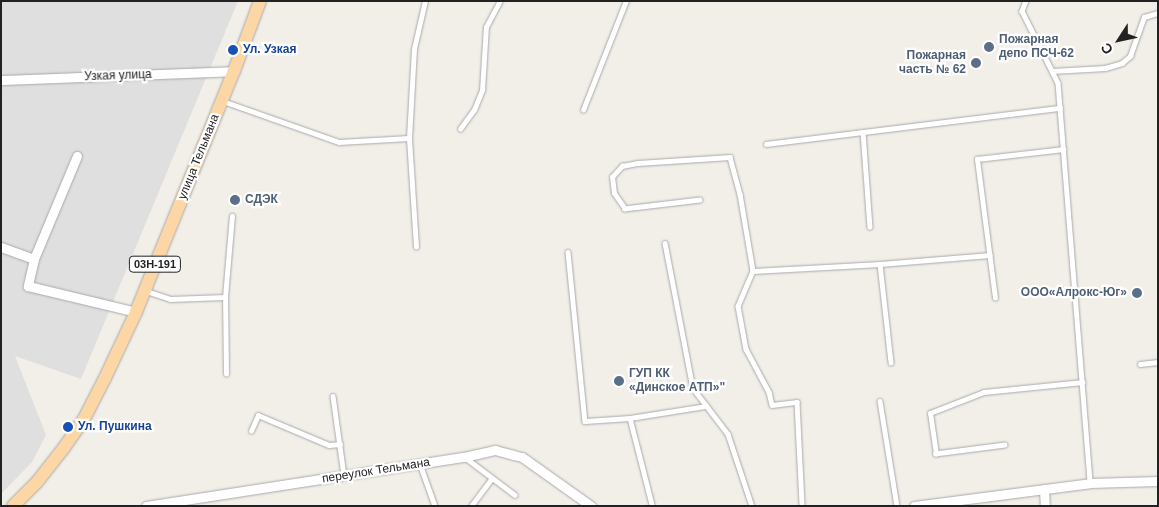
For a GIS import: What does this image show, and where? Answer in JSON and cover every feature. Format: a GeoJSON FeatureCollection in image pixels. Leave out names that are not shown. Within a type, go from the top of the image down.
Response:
{"type":"FeatureCollection","features":[{"type":"Feature","properties":{"kind":"main road","name":"улица Тельмана"},"geometry":{"type":"LineString","coordinates":[[13,506],[37,482],[84,419],[136,312],[234,71],[260,1]]}},
{"type":"Feature","properties":{"kind":"street","name":"Узкая улица"},"geometry":{"type":"LineString","coordinates":[[1,80],[234,71]]}},
{"type":"Feature","properties":{"kind":"street"},"geometry":{"type":"LineString","coordinates":[[77,156],[34,259],[28,286],[136,312]]}},
{"type":"Feature","properties":{"kind":"street"},"geometry":{"type":"LineString","coordinates":[[1,247],[34,259]]}},
{"type":"Feature","properties":{"kind":"street","name":"переулок Тельмана"},"geometry":{"type":"LineString","coordinates":[[146,506],[464,457],[495,450],[522,457],[591,506]]}},
{"type":"Feature","properties":{"kind":"street"},"geometry":{"type":"LineString","coordinates":[[914,506],[1090,482],[1158,482]]}},
{"type":"Feature","properties":{"kind":"street"},"geometry":{"type":"LineString","coordinates":[[1044,489],[1045,506]]}},
{"type":"Feature","properties":{"kind":"lane"},"geometry":{"type":"LineString","coordinates":[[416,247],[409,138],[414,49],[425,1]]}},
{"type":"Feature","properties":{"kind":"lane"},"geometry":{"type":"LineString","coordinates":[[460,129],[474,110],[482,90],[486,27],[500,1]]}},
{"type":"Feature","properties":{"kind":"lane"},"geometry":{"type":"LineString","coordinates":[[583,110],[626,1]]}},
{"type":"Feature","properties":{"kind":"lane"},"geometry":{"type":"LineString","coordinates":[[1026,1],[1022,11],[1058,83],[1090,482]]}},
{"type":"Feature","properties":{"kind":"lane"},"geometry":{"type":"LineString","coordinates":[[1052,71],[1105,68],[1122,63],[1130,56],[1144,17],[1158,13]]}},
{"type":"Feature","properties":{"kind":"lane"},"geometry":{"type":"LineString","coordinates":[[222,100],[339,142],[409,138]]}},
{"type":"Feature","properties":{"kind":"lane"},"geometry":{"type":"LineString","coordinates":[[766,144],[1060,108]]}},
{"type":"Feature","properties":{"kind":"lane"},"geometry":{"type":"LineString","coordinates":[[863,132],[870,227]]}},
{"type":"Feature","properties":{"kind":"lane"},"geometry":{"type":"LineString","coordinates":[[995,298],[977,159],[1063,149]]}},
{"type":"Feature","properties":{"kind":"lane"},"geometry":{"type":"LineString","coordinates":[[700,200],[625,209],[614,193],[612,177],[622,166],[638,163],[730,157],[740,194],[753,271],[738,306],[746,349],[769,392],[772,404],[797,402],[802,506]]}},
{"type":"Feature","properties":{"kind":"lane"},"geometry":{"type":"LineString","coordinates":[[226,374],[225,297],[232,216]]}},
{"type":"Feature","properties":{"kind":"lane"},"geometry":{"type":"LineString","coordinates":[[665,243],[693,388],[728,434],[752,506]]}},
{"type":"Feature","properties":{"kind":"lane"},"geometry":{"type":"LineString","coordinates":[[568,252],[585,421],[630,418],[706,406]]}},
{"type":"Feature","properties":{"kind":"lane"},"geometry":{"type":"LineString","coordinates":[[753,271],[880,264],[990,255]]}},
{"type":"Feature","properties":{"kind":"lane"},"geometry":{"type":"LineString","coordinates":[[880,264],[891,362]]}},
{"type":"Feature","properties":{"kind":"lane"},"geometry":{"type":"LineString","coordinates":[[145,290],[170,299],[225,297]]}},
{"type":"Feature","properties":{"kind":"lane"},"geometry":{"type":"LineString","coordinates":[[1140,364],[1158,362]]}},
{"type":"Feature","properties":{"kind":"lane"},"geometry":{"type":"LineString","coordinates":[[1005,445],[936,454],[930,413],[984,392],[1082,382]]}},
{"type":"Feature","properties":{"kind":"lane"},"geometry":{"type":"LineString","coordinates":[[333,396],[344,475]]}},
{"type":"Feature","properties":{"kind":"lane"},"geometry":{"type":"LineString","coordinates":[[880,401],[897,506]]}},
{"type":"Feature","properties":{"kind":"lane"},"geometry":{"type":"LineString","coordinates":[[251,431],[258,415],[329,446],[340,444]]}},
{"type":"Feature","properties":{"kind":"lane"},"geometry":{"type":"LineString","coordinates":[[630,418],[652,504]]}},
{"type":"Feature","properties":{"kind":"lane"},"geometry":{"type":"LineString","coordinates":[[464,457],[491,479],[516,495]]}},
{"type":"Feature","properties":{"kind":"lane"},"geometry":{"type":"LineString","coordinates":[[420,464],[435,506]]}},
{"type":"Feature","properties":{"kind":"lane"},"geometry":{"type":"LineString","coordinates":[[472,506],[491,479]]}},
{"type":"Feature","properties":{"kind":"shaded area"},"geometry":{"type":"Polygon","coordinates":[[[1,1],[238,1],[81,379],[15,356],[46,435],[32,462],[1,494],[1,1]]]}},
{"type":"Feature","properties":{"kind":"place","name":"Пожарная депо ПСЧ-62"},"geometry":{"type":"Point","coordinates":[989,47]}},
{"type":"Feature","properties":{"kind":"place","name":"Ул. Узкая"},"geometry":{"type":"Point","coordinates":[233,50]}},
{"type":"Feature","properties":{"kind":"place","name":"Пожарная часть № 62"},"geometry":{"type":"Point","coordinates":[976,63]}},
{"type":"Feature","properties":{"kind":"place","name":"СДЭК"},"geometry":{"type":"Point","coordinates":[235,200]}},
{"type":"Feature","properties":{"kind":"place","name":"ООО«Алрокс-Юг»"},"geometry":{"type":"Point","coordinates":[1137,293]}},
{"type":"Feature","properties":{"kind":"place","name":"ГУП КК «Динское АТП»\""},"geometry":{"type":"Point","coordinates":[619,381]}},
{"type":"Feature","properties":{"kind":"place","name":"Ул. Пушкина"},"geometry":{"type":"Point","coordinates":[68,427]}}]}
